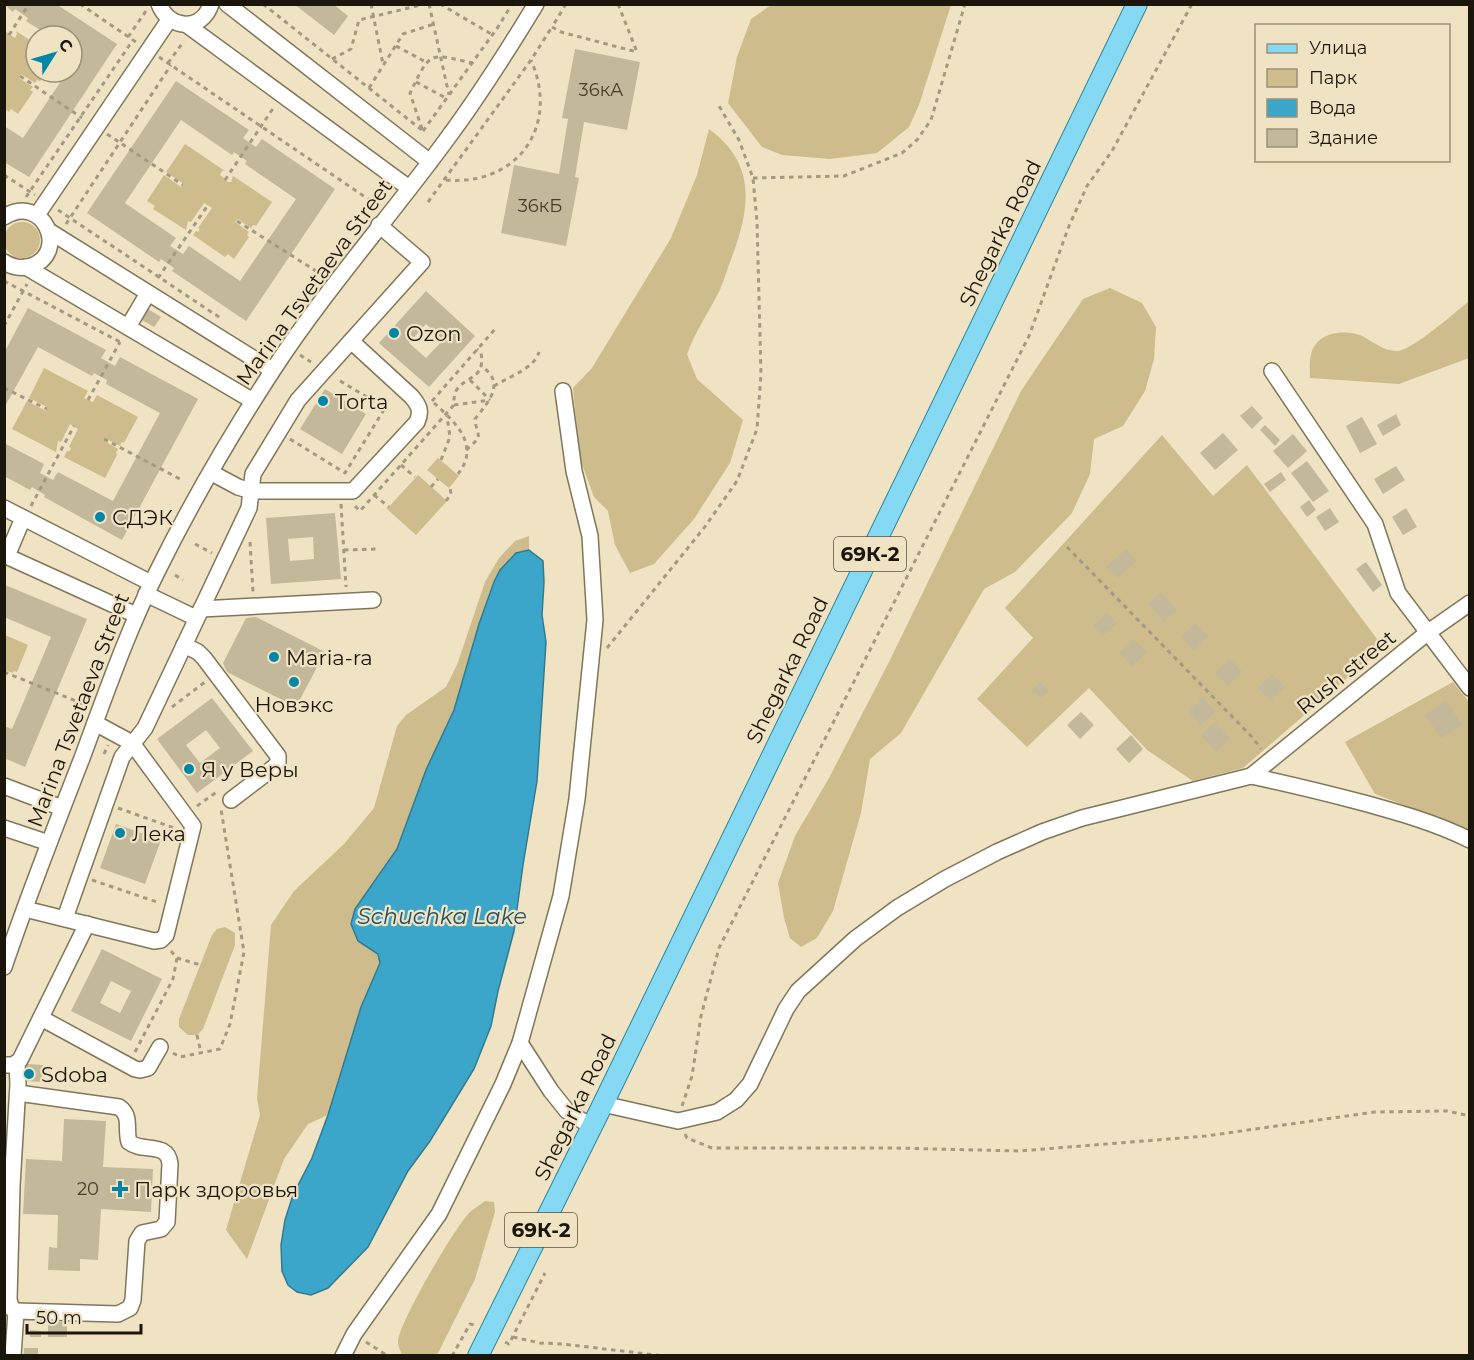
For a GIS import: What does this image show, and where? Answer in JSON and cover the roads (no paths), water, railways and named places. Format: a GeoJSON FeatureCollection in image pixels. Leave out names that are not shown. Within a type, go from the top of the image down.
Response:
{"type":"FeatureCollection","features":[{"type":"Feature","properties":{"kind":"main road","name":"Shegarka Road"},"geometry":{"type":"LineString","coordinates":[[478,1356],[592,1127],[1137,4]]}},
{"type":"Feature","properties":{"kind":"street"},"geometry":{"type":"LineString","coordinates":[[190,27],[203,18],[211,4]]}},
{"type":"Feature","properties":{"kind":"street"},"geometry":{"type":"LineString","coordinates":[[226,4],[430,162]]}},
{"type":"Feature","properties":{"kind":"street","name":"Marina Tsvetaeva Street"},"geometry":{"type":"LineString","coordinates":[[4,967],[136,615],[212,473],[272,370],[322,299],[430,162],[495,71],[536,4]]}},
{"type":"Feature","properties":{"kind":"street"},"geometry":{"type":"LineString","coordinates":[[157,5],[169,20],[190,27],[409,188]]}},
{"type":"Feature","properties":{"kind":"street"},"geometry":{"type":"LineString","coordinates":[[37,215],[169,20]]}},
{"type":"Feature","properties":{"kind":"street"},"geometry":{"type":"LineString","coordinates":[[11,210],[28,211],[37,215],[53,233],[272,370]]}},
{"type":"Feature","properties":{"kind":"street"},"geometry":{"type":"LineString","coordinates":[[64,918],[122,757],[145,728],[249,508],[253,474],[298,400],[422,262],[379,225]]}},
{"type":"Feature","properties":{"kind":"street"},"geometry":{"type":"LineString","coordinates":[[30,270],[48,250],[53,233]]}},
{"type":"Feature","properties":{"kind":"street"},"geometry":{"type":"LineString","coordinates":[[5,264],[30,270],[253,401]]}},
{"type":"Feature","properties":{"kind":"street"},"geometry":{"type":"LineString","coordinates":[[128,327],[148,293]]}},
{"type":"Feature","properties":{"kind":"street"},"geometry":{"type":"LineString","coordinates":[[212,473],[238,487],[251,491],[353,490],[417,422],[420,415],[419,405],[411,396],[351,341]]}},
{"type":"Feature","properties":{"kind":"street"},"geometry":{"type":"LineString","coordinates":[[1272,371],[1375,524],[1398,593],[1470,688]]}},
{"type":"Feature","properties":{"kind":"street"},"geometry":{"type":"LineString","coordinates":[[343,1356],[354,1334],[439,1214],[503,1084],[520,1043],[561,896],[577,799],[595,620],[590,536],[574,471],[563,391]]}},
{"type":"Feature","properties":{"kind":"street"},"geometry":{"type":"LineString","coordinates":[[4,508],[149,589],[199,614],[253,606],[373,600]]}},
{"type":"Feature","properties":{"kind":"street"},"geometry":{"type":"LineString","coordinates":[[23,518],[6,555],[136,615]]}},
{"type":"Feature","properties":{"kind":"street","name":"Rush street"},"geometry":{"type":"LineString","coordinates":[[1251,776],[1427,633],[1470,603]]}},
{"type":"Feature","properties":{"kind":"street"},"geometry":{"type":"LineString","coordinates":[[184,645],[198,652],[278,756],[278,763],[273,768],[224,796]]}},
{"type":"Feature","properties":{"kind":"street"},"geometry":{"type":"LineString","coordinates":[[25,909],[154,941],[161,940],[166,934],[193,826],[132,743],[97,717]]}},
{"type":"Feature","properties":{"kind":"street"},"geometry":{"type":"LineString","coordinates":[[603,1104],[678,1121],[717,1112],[736,1100],[750,1084],[786,1009],[798,991],[855,939],[897,908],[945,879],[997,852],[1042,832],[1082,818],[1251,776],[1394,812],[1470,840]]}},
{"type":"Feature","properties":{"kind":"street"},"geometry":{"type":"LineString","coordinates":[[4,786],[62,808]]}},
{"type":"Feature","properties":{"kind":"street"},"geometry":{"type":"LineString","coordinates":[[4,828],[49,843]]}},
{"type":"Feature","properties":{"kind":"street"},"geometry":{"type":"LineString","coordinates":[[18,1093],[119,1107],[128,1117],[129,1142],[137,1147],[161,1150],[168,1155],[170,1164],[167,1222],[161,1229],[142,1233],[137,1241],[133,1300],[130,1308],[118,1314],[16,1311],[10,1305],[9,1300],[12,1186],[18,1093],[11,1064],[41,1018],[87,924]]}},
{"type":"Feature","properties":{"kind":"street"},"geometry":{"type":"LineString","coordinates":[[41,1018],[140,1070],[148,1068],[160,1047]]}},
{"type":"Feature","properties":{"kind":"street"},"geometry":{"type":"LineString","coordinates":[[520,1043],[550,1091],[567,1111],[592,1127]]}},
{"type":"Feature","properties":{"kind":"street"},"geometry":{"type":"LineString","coordinates":[[13,1356],[16,1311]]}},
{"type":"Feature","properties":{"kind":"water","name":"Schuchka Lake"},"geometry":{"type":"Polygon","coordinates":[[[529,550],[543,561],[544,582],[542,615],[546,642],[537,781],[514,931],[491,1026],[474,1069],[430,1141],[408,1171],[368,1247],[328,1288],[311,1295],[297,1292],[288,1285],[282,1271],[281,1245],[285,1220],[293,1195],[312,1158],[328,1115],[361,1007],[380,963],[378,954],[358,941],[351,924],[355,909],[397,849],[426,770],[454,710],[494,582],[500,570],[516,553],[529,550]]]}},
{"type":"Feature","properties":{"kind":"place","name":"Ozon"},"geometry":{"type":"Point","coordinates":[394,333]}},
{"type":"Feature","properties":{"kind":"place","name":"Torta"},"geometry":{"type":"Point","coordinates":[323,401]}},
{"type":"Feature","properties":{"kind":"place","name":"СДЭК"},"geometry":{"type":"Point","coordinates":[100,517]}},
{"type":"Feature","properties":{"kind":"place","name":"Maria-ra"},"geometry":{"type":"Point","coordinates":[274,657]}},
{"type":"Feature","properties":{"kind":"place","name":"Новэкс"},"geometry":{"type":"Point","coordinates":[294,682]}},
{"type":"Feature","properties":{"kind":"place","name":"Я у Веры"},"geometry":{"type":"Point","coordinates":[189,769]}},
{"type":"Feature","properties":{"kind":"place","name":"Лека"},"geometry":{"type":"Point","coordinates":[120,833]}},
{"type":"Feature","properties":{"kind":"place","name":"Sdoba"},"geometry":{"type":"Point","coordinates":[29,1074]}},
{"type":"Feature","properties":{"kind":"place","name":"Парк здоровья"},"geometry":{"type":"Point","coordinates":[120,1189]}}]}
